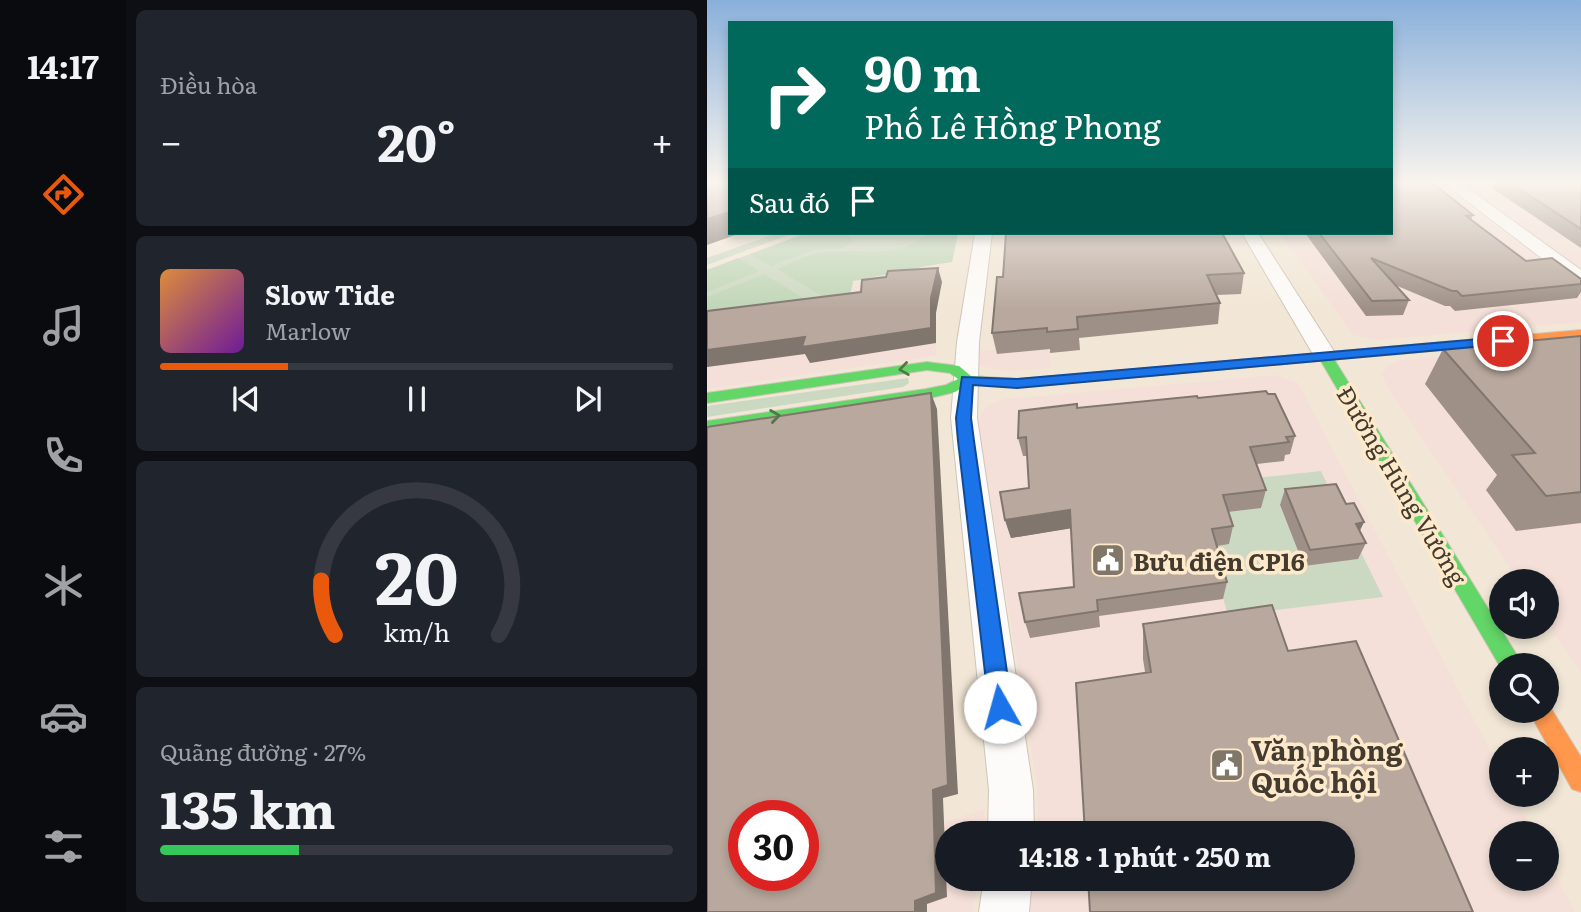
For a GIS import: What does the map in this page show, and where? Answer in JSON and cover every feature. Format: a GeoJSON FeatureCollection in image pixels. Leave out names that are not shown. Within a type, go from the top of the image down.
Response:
{"type":"FeatureCollection","features":[{"type":"Feature","properties":{"kind":"street"},"geometry":{"type":"LineString","coordinates":[[1506,224],[1581,279]]}},
{"type":"Feature","properties":{"kind":"street"},"geometry":{"type":"LineString","coordinates":[[983,235],[968,342],[964,418],[1011,790],[1011,821]]}},
{"type":"Feature","properties":{"kind":"street","name":"Đường Hùng Vương"},"geometry":{"type":"LineString","coordinates":[[1251,235],[1505,653]]}},
{"type":"Feature","properties":{"kind":"street"},"geometry":{"type":"LineString","coordinates":[[707,426],[926,394],[950,389],[967,380],[1017,383],[1581,334]]}},
{"type":"Feature","properties":{"kind":"street"},"geometry":{"type":"LineString","coordinates":[[707,398],[927,366],[944,366],[961,371],[967,380]]}},
{"type":"Feature","properties":{"kind":"street"},"geometry":{"type":"LineString","coordinates":[[1547,723],[1581,780]]}},
{"type":"Feature","properties":{"kind":"street"},"geometry":{"type":"LineString","coordinates":[[1004,912],[1006,891]]}},
{"type":"Feature","properties":{"kind":"shaded area"},"geometry":{"type":"Polygon","coordinates":[[[1397,224],[1492,224],[1581,289],[1581,322],[1379,340],[1353,335],[1281,235],[1393,235],[1397,224]]]}},
{"type":"Feature","properties":{"kind":"shaded area"},"geometry":{"type":"Polygon","coordinates":[[[1516,224],[1581,224],[1581,270],[1516,224]]]}},
{"type":"Feature","properties":{"kind":"shaded area"},"geometry":{"type":"Polygon","coordinates":[[[943,263],[936,314],[936,356],[707,389],[707,320],[853,281],[896,274],[912,267],[943,263]]]}},
{"type":"Feature","properties":{"kind":"shaded area"},"geometry":{"type":"Polygon","coordinates":[[[1048,311],[1051,368],[1007,371],[980,366],[980,351],[998,349],[1048,311]]]}},
{"type":"Feature","properties":{"kind":"shaded area"},"geometry":{"type":"Polygon","coordinates":[[[1581,345],[1581,673],[1558,639],[1559,569],[1511,569],[1387,387],[1382,375],[1387,366],[1400,360],[1581,345]]]}},
{"type":"Feature","properties":{"kind":"shaded area"},"geometry":{"type":"Polygon","coordinates":[[[1274,375],[1298,383],[1489,748],[1489,807],[1520,807],[1528,821],[1489,821],[1489,891],[1559,891],[1559,881],[1575,912],[1029,912],[1032,891],[1355,891],[1355,821],[1038,821],[1037,785],[978,423],[981,413],[988,405],[1004,399],[1274,375]]]}},
{"type":"Feature","properties":{"kind":"shaded area"},"geometry":{"type":"Polygon","coordinates":[[[985,809],[984,821],[947,821],[985,809]]]}},
{"type":"Feature","properties":{"kind":"shaded area"},"geometry":{"type":"Polygon","coordinates":[[[935,825],[935,891],[976,891],[973,912],[769,912],[773,891],[819,891],[819,861],[935,825]]]}},
{"type":"Feature","properties":{"kind":"green space"},"geometry":{"type":"Polygon","coordinates":[[[771,235],[789,235],[707,265],[707,258],[771,235]]]}},
{"type":"Feature","properties":{"kind":"green space"},"geometry":{"type":"Polygon","coordinates":[[[802,235],[958,235],[952,262],[853,281],[849,301],[707,319],[707,270],[802,235]]]}},
{"type":"Feature","properties":{"kind":"green space"},"geometry":{"type":"Polygon","coordinates":[[[802,235],[850,235],[854,241],[842,249],[813,250],[771,266],[750,254],[802,235]]]}},
{"type":"Feature","properties":{"kind":"green space"},"geometry":{"type":"Polygon","coordinates":[[[926,235],[958,235],[952,262],[853,281],[849,301],[834,303],[777,269],[818,253],[888,251],[915,242],[926,235]]]}},
{"type":"Feature","properties":{"kind":"green space"},"geometry":{"type":"Polygon","coordinates":[[[738,258],[759,271],[707,292],[707,270],[738,258]]]}},
{"type":"Feature","properties":{"kind":"green space"},"geometry":{"type":"Polygon","coordinates":[[[764,274],[816,306],[707,320],[707,297],[764,274]]]}},
{"type":"Feature","properties":{"kind":"green space"},"geometry":{"type":"Polygon","coordinates":[[[908,378],[909,383],[903,387],[707,417],[707,406],[908,378]]]}},
{"type":"Feature","properties":{"kind":"green space"},"geometry":{"type":"Polygon","coordinates":[[[1321,471],[1344,519],[1280,506],[1304,565],[1357,559],[1354,538],[1383,597],[1228,616],[1209,547],[1219,513],[1244,510],[1209,483],[1321,471]]]}},
{"type":"Feature","properties":{"kind":"building"},"geometry":{"type":"Polygon","coordinates":[[[1393,224],[1476,224],[1526,261],[1552,258],[1581,279],[1581,284],[1462,296],[1457,291],[1371,258],[1409,300],[1372,301],[1321,235],[1393,235],[1393,224]]]}},
{"type":"Feature","properties":{"kind":"building"},"geometry":{"type":"Polygon","coordinates":[[[1006,235],[1223,235],[1244,273],[1207,275],[1220,303],[1077,317],[1078,329],[1047,332],[1047,328],[992,333],[997,277],[1003,277],[1006,235]]]}},
{"type":"Feature","properties":{"kind":"building"},"geometry":{"type":"Polygon","coordinates":[[[938,268],[931,298],[931,328],[802,347],[805,337],[707,350],[707,311],[861,292],[862,280],[886,277],[888,271],[938,268]]]}},
{"type":"Feature","properties":{"kind":"building"},"geometry":{"type":"Polygon","coordinates":[[[1581,336],[1581,492],[1546,496],[1512,455],[1535,453],[1443,349],[1581,336]]]}},
{"type":"Feature","properties":{"kind":"building"},"geometry":{"type":"Polygon","coordinates":[[[1266,391],[1268,394],[1275,394],[1295,436],[1286,437],[1289,442],[1250,447],[1266,490],[1223,495],[1233,526],[1212,529],[1227,582],[1097,600],[1098,611],[1025,622],[1019,593],[1074,587],[1070,510],[1005,520],[1000,492],[1029,488],[1026,437],[1018,438],[1019,411],[1077,404],[1077,408],[1266,391]]]}},
{"type":"Feature","properties":{"kind":"building"},"geometry":{"type":"Polygon","coordinates":[[[931,393],[948,785],[933,790],[936,893],[915,901],[915,912],[707,912],[707,427],[931,393]]]}},
{"type":"Feature","properties":{"kind":"building"},"geometry":{"type":"Polygon","coordinates":[[[1336,484],[1346,504],[1354,503],[1364,522],[1356,524],[1366,543],[1310,550],[1285,489],[1336,484]]]}},
{"type":"Feature","properties":{"kind":"building","name":"Văn phòng Quốc hội"},"geometry":{"type":"Polygon","coordinates":[[[1272,605],[1288,651],[1356,641],[1473,912],[1090,912],[1089,891],[1355,891],[1355,821],[1084,821],[1076,683],[1151,672],[1143,624],[1272,605]]]}},
{"type":"Feature","properties":{"kind":"traffic: fast"},"geometry":{"type":"LineString","coordinates":[[1325,356],[1505,653]]}},
{"type":"Feature","properties":{"kind":"traffic: fast"},"geometry":{"type":"LineString","coordinates":[[707,398],[927,366],[954,369],[967,380]]}},
{"type":"Feature","properties":{"kind":"traffic: fast"},"geometry":{"type":"LineString","coordinates":[[707,426],[926,394],[950,389],[967,380],[1017,383],[1113,375]]}},
{"type":"Feature","properties":{"kind":"traffic: slow"},"geometry":{"type":"LineString","coordinates":[[1113,375],[1581,334]]}},
{"type":"Feature","properties":{"kind":"traffic: slow"},"geometry":{"type":"LineString","coordinates":[[1547,723],[1581,780]]}},
{"type":"Feature","properties":{"kind":"place","name":"Bưu điện CP16"},"geometry":{"type":"Point","coordinates":[1108,560]}},
{"type":"Feature","properties":{"kind":"place","name":"Văn phòng Quốc hội"},"geometry":{"type":"Point","coordinates":[1227,765]}},
{"type":"Feature","properties":{"kind":"route"},"geometry":{"type":"LineString","coordinates":[[1000,707],[966,441],[964,418],[967,380],[1017,383],[1503,341]]}}]}
